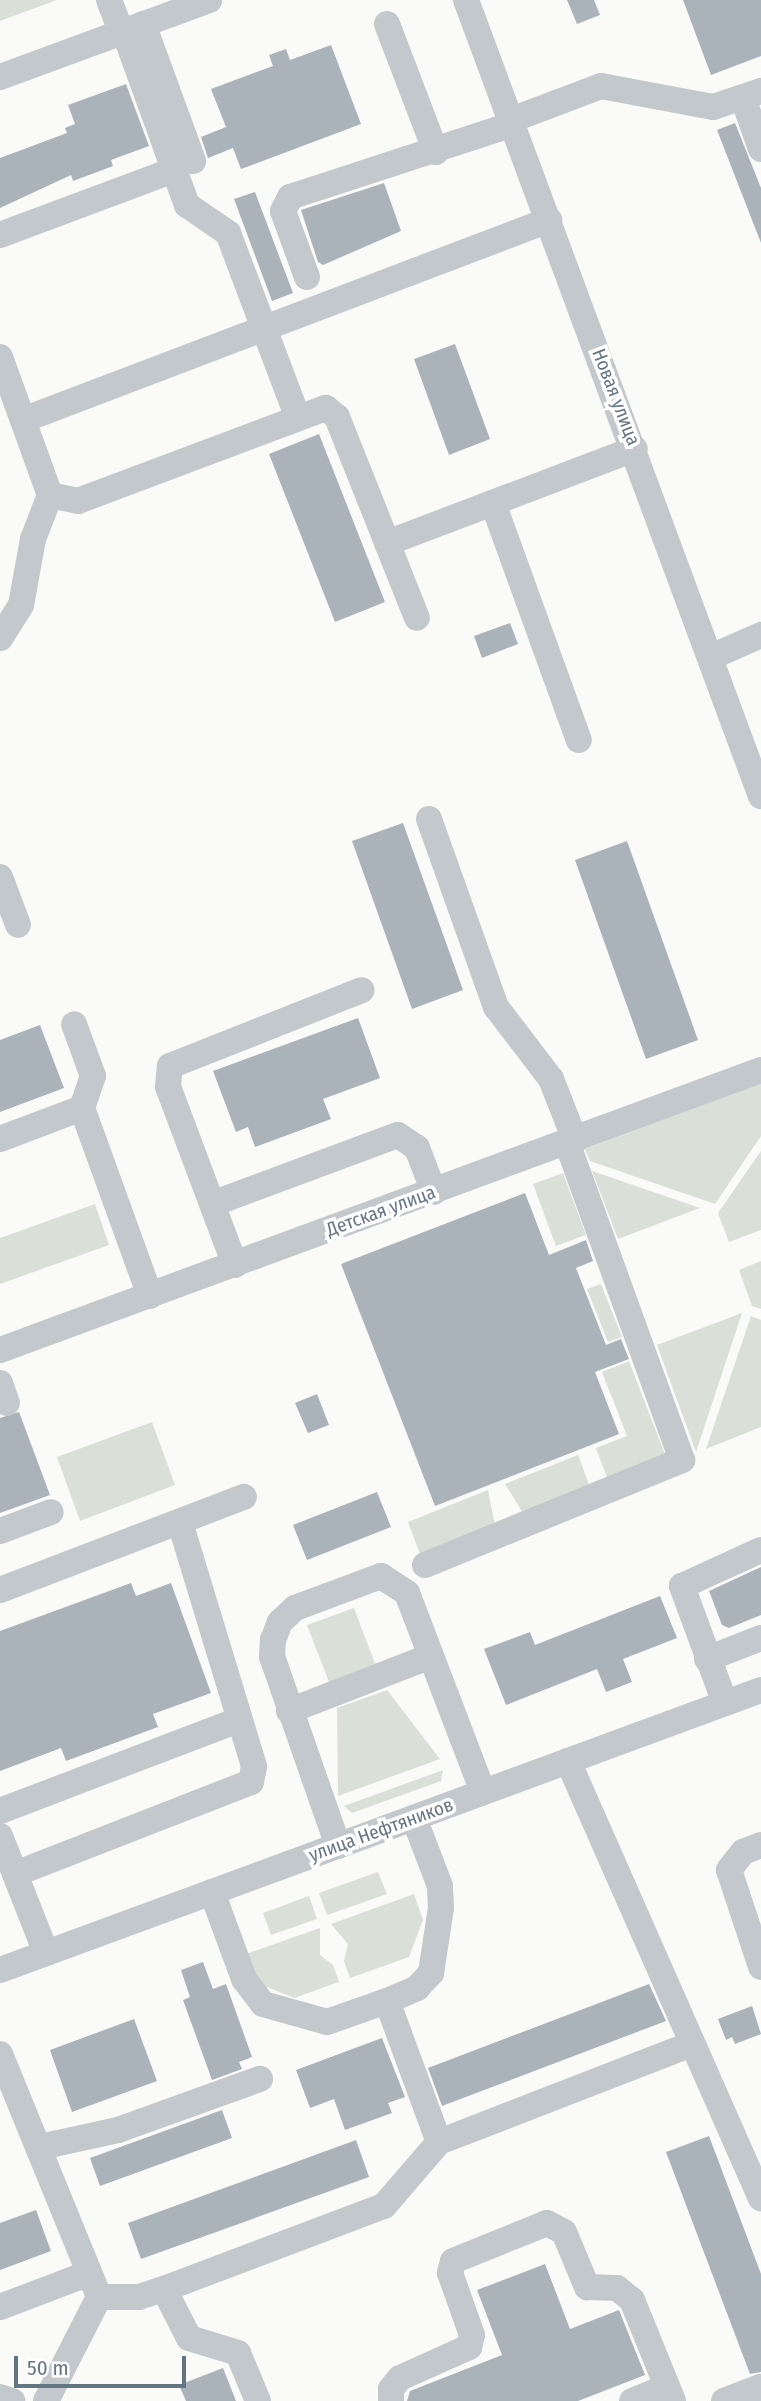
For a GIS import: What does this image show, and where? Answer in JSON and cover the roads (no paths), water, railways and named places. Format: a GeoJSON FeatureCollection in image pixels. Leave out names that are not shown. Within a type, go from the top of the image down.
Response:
{"type":"FeatureCollection","features":[{"type":"Feature","properties":{"kind":"street"},"geometry":{"type":"LineString","coordinates":[[109,0],[129,29],[183,165],[190,210],[228,233],[297,416]]}},
{"type":"Feature","properties":{"kind":"street"},"geometry":{"type":"LineString","coordinates":[[0,77],[209,0]]}},
{"type":"Feature","properties":{"kind":"street","name":"Новая улица"},"geometry":{"type":"LineString","coordinates":[[466,0],[635,449],[761,796]]}},
{"type":"Feature","properties":{"kind":"street"},"geometry":{"type":"LineString","coordinates":[[387,24],[436,152]]}},
{"type":"Feature","properties":{"kind":"street"},"geometry":{"type":"LineString","coordinates":[[307,277],[283,211],[290,197],[436,152],[611,85],[701,106],[752,95],[761,149]]}},
{"type":"Feature","properties":{"kind":"street"},"geometry":{"type":"LineString","coordinates":[[0,235],[183,165]]}},
{"type":"Feature","properties":{"kind":"street"},"geometry":{"type":"LineString","coordinates":[[23,420],[549,220]]}},
{"type":"Feature","properties":{"kind":"street"},"geometry":{"type":"LineString","coordinates":[[0,357],[50,495],[33,539],[21,605],[0,638]]}},
{"type":"Feature","properties":{"kind":"street"},"geometry":{"type":"LineString","coordinates":[[50,495],[78,501],[297,416],[326,408],[337,416],[417,618]]}},
{"type":"Feature","properties":{"kind":"street"},"geometry":{"type":"LineString","coordinates":[[387,542],[635,449]]}},
{"type":"Feature","properties":{"kind":"street"},"geometry":{"type":"LineString","coordinates":[[493,503],[579,740]]}},
{"type":"Feature","properties":{"kind":"street"},"geometry":{"type":"LineString","coordinates":[[710,657],[761,635]]}},
{"type":"Feature","properties":{"kind":"street"},"geometry":{"type":"LineString","coordinates":[[425,1565],[682,1460],[551,1079],[496,1007],[429,819]]}},
{"type":"Feature","properties":{"kind":"street"},"geometry":{"type":"LineString","coordinates":[[0,877],[18,925]]}},
{"type":"Feature","properties":{"kind":"street"},"geometry":{"type":"LineString","coordinates":[[235,1265],[168,1087],[170,1066],[362,990]]}},
{"type":"Feature","properties":{"kind":"street"},"geometry":{"type":"LineString","coordinates":[[74,1024],[93,1076],[82,1108],[150,1296]]}},
{"type":"Feature","properties":{"kind":"street","name":"Детская улица"},"geometry":{"type":"LineString","coordinates":[[0,1350],[761,1070]]}},
{"type":"Feature","properties":{"kind":"street"},"geometry":{"type":"LineString","coordinates":[[0,1139],[82,1108]]}},
{"type":"Feature","properties":{"kind":"street"},"geometry":{"type":"LineString","coordinates":[[212,1204],[398,1135],[417,1148],[434,1192]]}},
{"type":"Feature","properties":{"kind":"street"},"geometry":{"type":"LineString","coordinates":[[0,1590],[244,1497]]}},
{"type":"Feature","properties":{"kind":"street"},"geometry":{"type":"LineString","coordinates":[[0,1531],[51,1512]]}},
{"type":"Feature","properties":{"kind":"street"},"geometry":{"type":"LineString","coordinates":[[46,1953],[6,1858],[244,1788],[255,1772],[180,1522]]}},
{"type":"Feature","properties":{"kind":"street"},"geometry":{"type":"LineString","coordinates":[[725,1703],[682,1586],[761,1550]]}},
{"type":"Feature","properties":{"kind":"street"},"geometry":{"type":"LineString","coordinates":[[338,1846],[272,1657],[281,1622],[295,1608],[381,1576],[407,1593],[483,1792]]}},
{"type":"Feature","properties":{"kind":"street"},"geometry":{"type":"LineString","coordinates":[[707,1659],[761,1638]]}},
{"type":"Feature","properties":{"kind":"street"},"geometry":{"type":"LineString","coordinates":[[289,1711],[431,1656]]}},
{"type":"Feature","properties":{"kind":"street","name":"улица Нефтяников"},"geometry":{"type":"LineString","coordinates":[[0,1970],[761,1690]]}},
{"type":"Feature","properties":{"kind":"street"},"geometry":{"type":"LineString","coordinates":[[0,1811],[239,1720]]}},
{"type":"Feature","properties":{"kind":"street"},"geometry":{"type":"LineString","coordinates":[[568,1761],[689,2045],[736,2132],[761,2198]]}},
{"type":"Feature","properties":{"kind":"street"},"geometry":{"type":"LineString","coordinates":[[212,1892],[244,1979],[263,2004],[327,2022],[387,2001],[417,1988],[431,1973],[441,1908],[440,1886],[414,1818]]}},
{"type":"Feature","properties":{"kind":"street"},"geometry":{"type":"LineString","coordinates":[[761,1845],[743,1852],[729,1870],[761,1967]]}},
{"type":"Feature","properties":{"kind":"street"},"geometry":{"type":"LineString","coordinates":[[387,2001],[439,2142]]}},
{"type":"Feature","properties":{"kind":"street"},"geometry":{"type":"LineString","coordinates":[[99,2297],[139,2297],[384,2206],[439,2142],[689,2045]]}},
{"type":"Feature","properties":{"kind":"street"},"geometry":{"type":"LineString","coordinates":[[0,2054],[40,2147],[87,2274],[99,2297]]}},
{"type":"Feature","properties":{"kind":"street"},"geometry":{"type":"LineString","coordinates":[[40,2147],[118,2130],[260,2079]]}},
{"type":"Feature","properties":{"kind":"street"},"geometry":{"type":"LineString","coordinates":[[391,2401],[391,2389],[400,2378],[468,2347],[472,2335],[450,2273],[453,2261],[547,2223],[564,2232],[587,2287],[617,2288],[632,2300],[669,2395],[632,2401]]}},
{"type":"Feature","properties":{"kind":"street"},"geometry":{"type":"LineString","coordinates":[[0,2307],[87,2274]]}},
{"type":"Feature","properties":{"kind":"street"},"geometry":{"type":"LineString","coordinates":[[164,2289],[189,2338],[238,2353],[258,2401]]}},
{"type":"Feature","properties":{"kind":"street"},"geometry":{"type":"LineString","coordinates":[[46,2401],[99,2297]]}},
{"type":"Feature","properties":{"kind":"street"},"geometry":{"type":"LineString","coordinates":[[724,2401],[761,2388]]}},
{"type":"Feature","properties":{"kind":"street"},"geometry":{"type":"LineString","coordinates":[[0,2397],[12,2401]]}}]}
